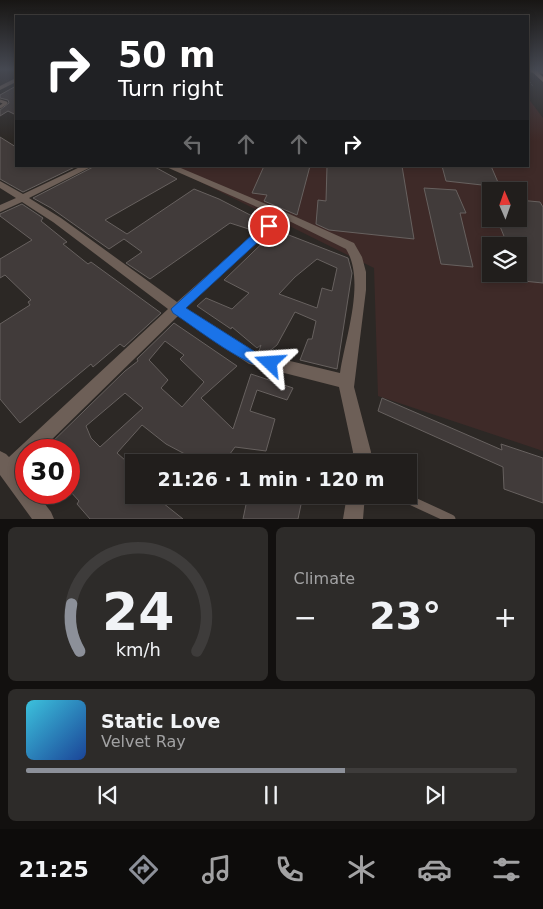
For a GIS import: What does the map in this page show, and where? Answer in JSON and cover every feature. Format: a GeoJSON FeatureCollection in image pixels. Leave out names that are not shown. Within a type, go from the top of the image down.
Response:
{"type":"FeatureCollection","features":[{"type":"Feature","properties":{"kind":"street"},"geometry":{"type":"LineString","coordinates":[[0,209],[86,167]]}},
{"type":"Feature","properties":{"kind":"street"},"geometry":{"type":"LineString","coordinates":[[170,167],[282,214],[350,246],[358,257],[360,277],[357,315],[346,382],[362,454]]}},
{"type":"Feature","properties":{"kind":"street"},"geometry":{"type":"LineString","coordinates":[[0,184],[24,198],[177,309],[254,358],[346,382]]}},
{"type":"Feature","properties":{"kind":"street"},"geometry":{"type":"LineString","coordinates":[[41,439],[177,309],[282,214]]}},
{"type":"Feature","properties":{"kind":"street"},"geometry":{"type":"LineString","coordinates":[[15,459],[4,465],[44,519]]}},
{"type":"Feature","properties":{"kind":"street"},"geometry":{"type":"LineString","coordinates":[[353,519],[355,504]]}},
{"type":"Feature","properties":{"kind":"lane"},"geometry":{"type":"LineString","coordinates":[[0,101],[6,103],[0,107]]}},
{"type":"Feature","properties":{"kind":"lane"},"geometry":{"type":"LineString","coordinates":[[417,503],[451,519]]}},
{"type":"Feature","properties":{"kind":"shaded area"},"geometry":{"type":"Polygon","coordinates":[[[529,99],[543,118],[543,451],[378,396],[374,268],[170,167],[529,167],[529,99]]]}},
{"type":"Feature","properties":{"kind":"building"},"geometry":{"type":"Polygon","coordinates":[[[15,93],[15,114],[8,111],[0,116],[0,110],[9,103],[8,100],[0,98],[0,95],[15,93]]]}},
{"type":"Feature","properties":{"kind":"building"},"geometry":{"type":"Polygon","coordinates":[[[0,137],[15,146],[15,167],[75,167],[23,192],[0,179],[0,137]]]}},
{"type":"Feature","properties":{"kind":"building"},"geometry":{"type":"Polygon","coordinates":[[[93,167],[155,167],[177,179],[105,220],[127,234],[194,189],[219,199],[258,219],[261,211],[272,216],[261,223],[255,231],[230,223],[150,279],[126,263],[142,252],[124,239],[109,249],[51,208],[33,198],[93,167]]]}},
{"type":"Feature","properties":{"kind":"building"},"geometry":{"type":"Polygon","coordinates":[[[264,167],[310,167],[297,215],[264,201],[267,195],[252,193],[264,167]]]}},
{"type":"Feature","properties":{"kind":"building"},"geometry":{"type":"Polygon","coordinates":[[[327,167],[402,167],[414,239],[329,230],[316,224],[318,200],[326,201],[327,167]]]}},
{"type":"Feature","properties":{"kind":"building"},"geometry":{"type":"Polygon","coordinates":[[[442,167],[491,167],[498,182],[482,182],[482,185],[446,181],[442,167]]]}},
{"type":"Feature","properties":{"kind":"building"},"geometry":{"type":"Polygon","coordinates":[[[424,188],[456,190],[466,213],[460,213],[473,267],[441,264],[424,188]]]}},
{"type":"Feature","properties":{"kind":"building"},"geometry":{"type":"Polygon","coordinates":[[[528,201],[540,202],[543,207],[543,283],[527,281],[527,237],[504,237],[501,228],[528,228],[528,201]]]}},
{"type":"Feature","properties":{"kind":"building"},"geometry":{"type":"Polygon","coordinates":[[[22,204],[43,218],[41,221],[67,242],[63,244],[88,264],[91,262],[161,313],[124,347],[120,344],[93,367],[91,364],[20,423],[0,399],[0,324],[30,305],[28,302],[31,300],[5,275],[0,278],[0,259],[32,240],[0,216],[0,214],[22,204]]]}},
{"type":"Feature","properties":{"kind":"building"},"geometry":{"type":"Polygon","coordinates":[[[276,230],[348,258],[352,273],[337,369],[300,360],[308,339],[312,339],[316,321],[295,312],[277,345],[267,353],[259,351],[261,345],[257,348],[232,327],[231,329],[197,306],[206,298],[232,309],[249,293],[224,280],[276,230]],[[317,259],[295,277],[279,294],[317,308],[322,288],[332,291],[337,268],[317,259]]]}},
{"type":"Feature","properties":{"kind":"building"},"geometry":{"type":"Polygon","coordinates":[[[174,323],[237,366],[201,398],[233,429],[251,374],[293,388],[287,400],[257,390],[250,411],[275,419],[266,451],[235,447],[230,454],[185,454],[166,444],[142,425],[117,453],[125,460],[125,504],[164,504],[183,519],[90,519],[77,504],[80,504],[80,439],[55,439],[125,371],[138,361],[137,359],[174,323]],[[165,341],[149,360],[168,380],[161,388],[182,407],[204,382],[180,359],[184,355],[165,341]],[[125,393],[86,426],[91,438],[100,447],[143,408],[125,393]]]}},
{"type":"Feature","properties":{"kind":"building"},"geometry":{"type":"Polygon","coordinates":[[[382,398],[502,450],[501,444],[543,458],[543,503],[504,489],[503,467],[378,411],[382,398]]]}},
{"type":"Feature","properties":{"kind":"building"},"geometry":{"type":"Polygon","coordinates":[[[246,504],[301,504],[298,519],[243,519],[246,504]]]}},
{"type":"Feature","properties":{"kind":"route"},"geometry":{"type":"LineString","coordinates":[[269,226],[177,309],[254,358],[270,363]]}}]}
